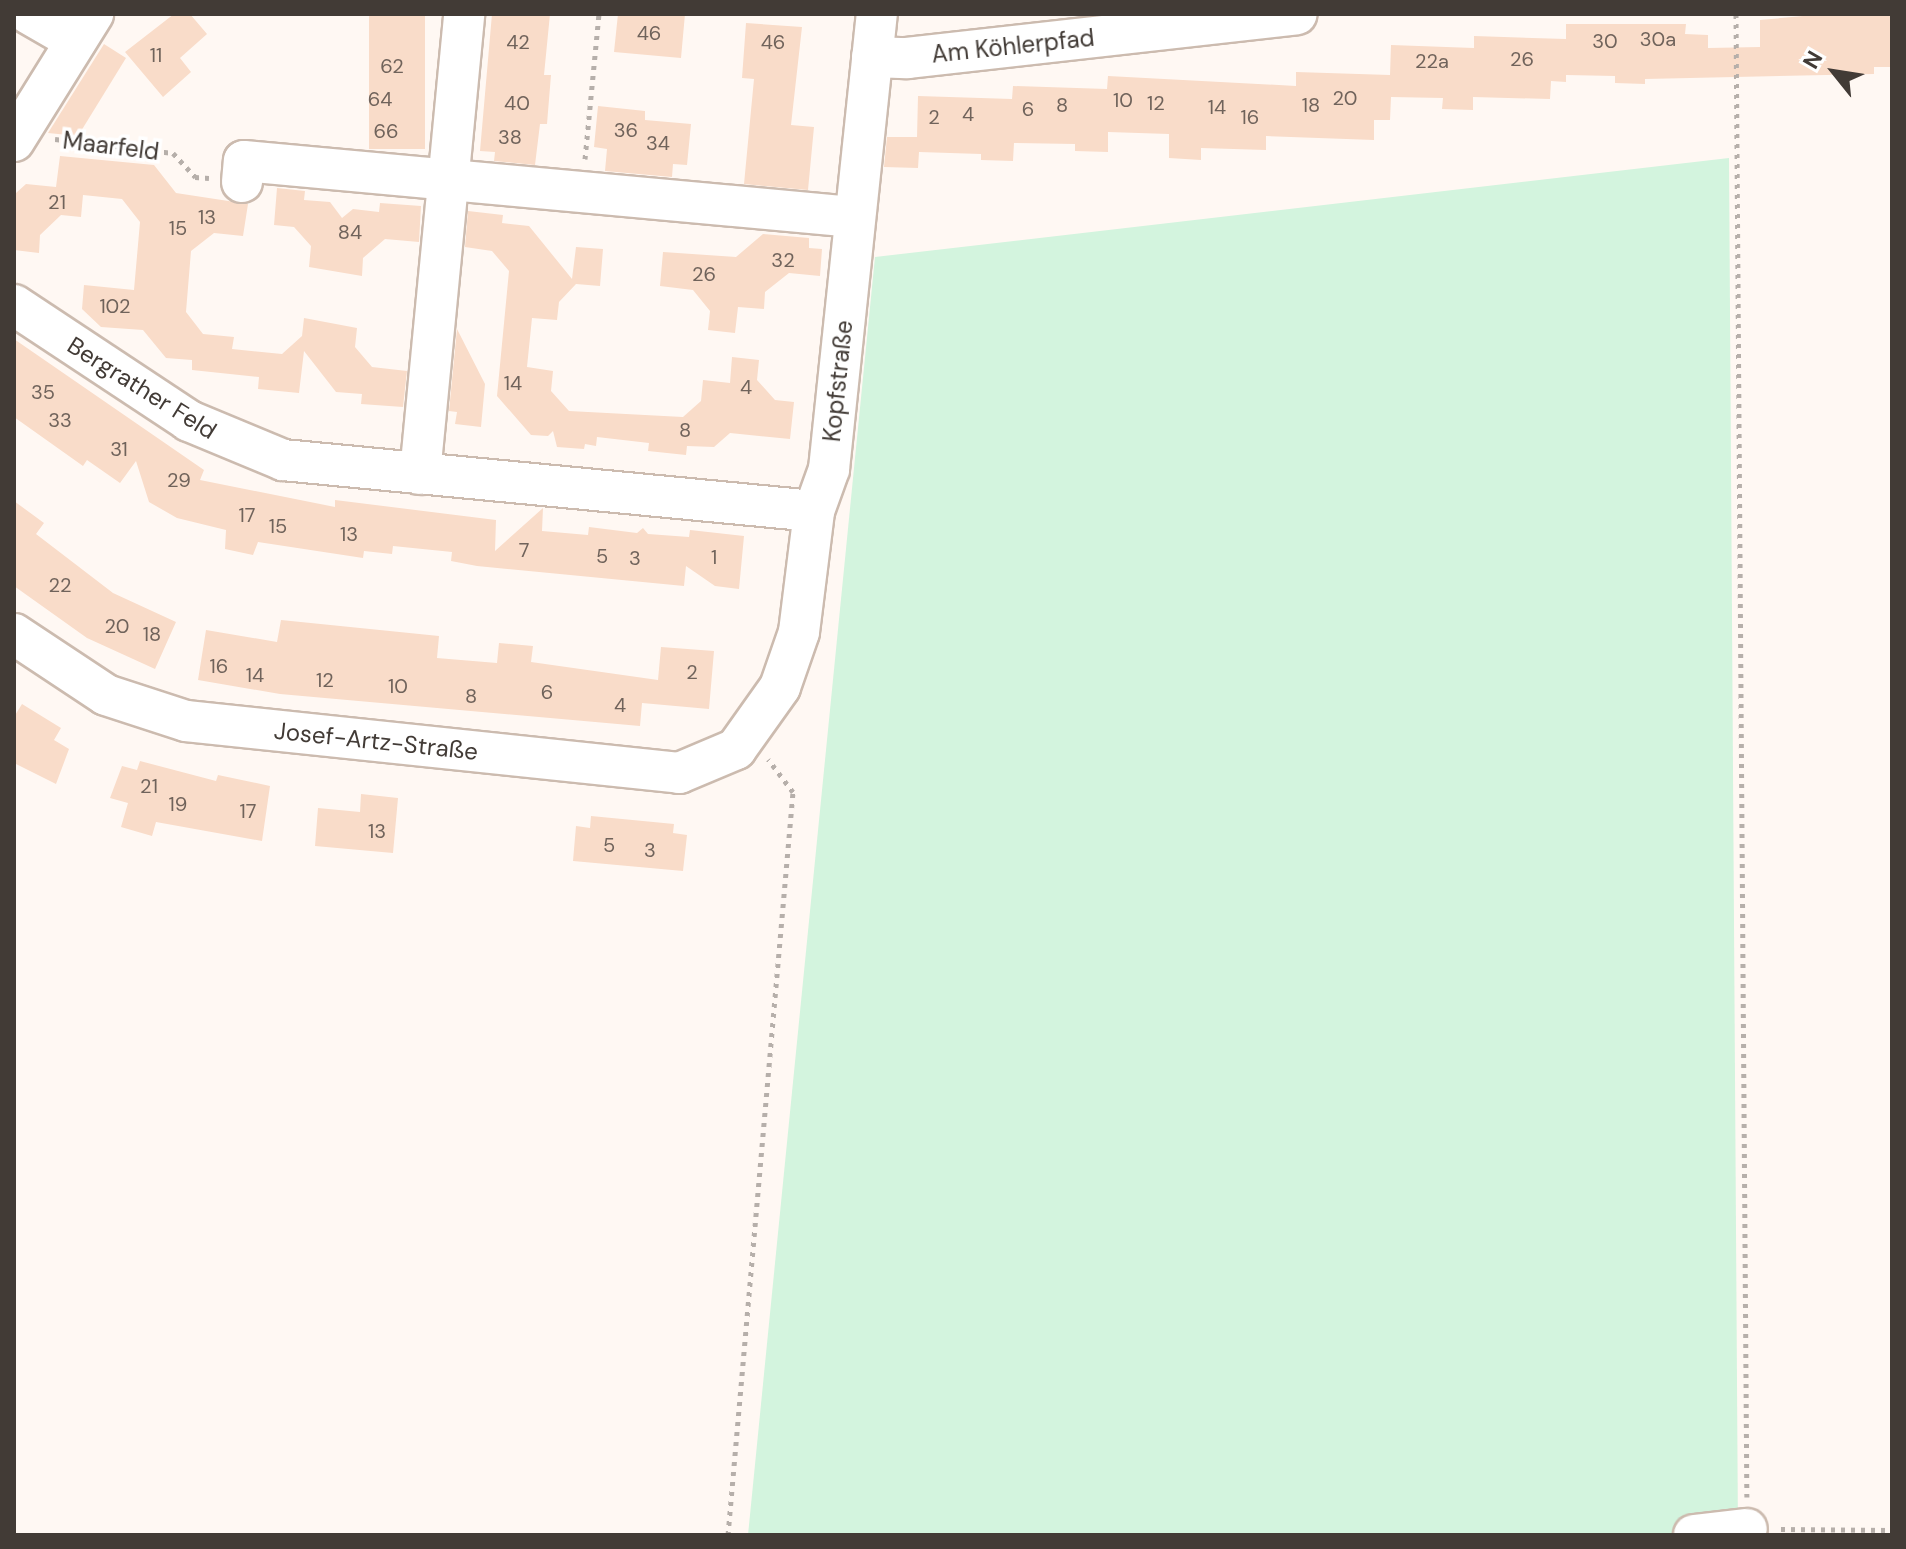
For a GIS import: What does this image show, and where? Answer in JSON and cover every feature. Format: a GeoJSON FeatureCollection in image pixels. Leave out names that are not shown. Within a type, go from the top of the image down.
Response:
{"type":"FeatureCollection","features":[{"type":"Feature","properties":{"kind":"street","name":"Maarfeld"},"geometry":{"type":"LineString","coordinates":[[16,139],[84,28],[29,14]]}},
{"type":"Feature","properties":{"kind":"street"},"geometry":{"type":"LineString","coordinates":[[420,474],[464,14]]}},
{"type":"Feature","properties":{"kind":"street","name":"Kopfstraße"},"geometry":{"type":"LineString","coordinates":[[750,736],[780,687],[799,632],[814,511],[829,469],[877,14]]}},
{"type":"Feature","properties":{"kind":"street","name":"Am Köhlerpfad"},"geometry":{"type":"LineString","coordinates":[[872,57],[907,58],[1297,14]]}},
{"type":"Feature","properties":{"kind":"street"},"geometry":{"type":"LineString","coordinates":[[242,182],[244,161],[854,217]]}},
{"type":"Feature","properties":{"kind":"street","name":"Bergrather Feld"},"geometry":{"type":"LineString","coordinates":[[14,305],[151,398],[231,443],[283,460],[814,511]]}},
{"type":"Feature","properties":{"kind":"street","name":"Josef-Artz-Straße"},"geometry":{"type":"LineString","coordinates":[[14,634],[106,695],[186,721],[679,773],[736,749],[750,736]]}},
{"type":"Feature","properties":{"kind":"street"},"geometry":{"type":"LineString","coordinates":[[1694,1535],[1747,1529]]}},
{"type":"Feature","properties":{"kind":"path"},"geometry":{"type":"LineString","coordinates":[[582,192],[599,14]]}},
{"type":"Feature","properties":{"kind":"path"},"geometry":{"type":"LineString","coordinates":[[1736,14],[1747,1529],[1892,1530]]}},
{"type":"Feature","properties":{"kind":"path","name":"Maarfeld"},"geometry":{"type":"LineString","coordinates":[[16,139],[173,153],[195,177],[242,182]]}},
{"type":"Feature","properties":{"kind":"path"},"geometry":{"type":"LineString","coordinates":[[728,1535],[793,792],[750,736]]}},
{"type":"Feature","properties":{"kind":"green space"},"geometry":{"type":"Polygon","coordinates":[[[1729,158],[1738,1535],[748,1535],[875,257],[1729,158]]]}},
{"type":"Feature","properties":{"kind":"building"},"geometry":{"type":"Polygon","coordinates":[[[174,14],[190,14],[207,34],[180,58],[191,72],[163,97],[125,52],[174,14]]]}},
{"type":"Feature","properties":{"kind":"building"},"geometry":{"type":"Polygon","coordinates":[[[369,14],[425,14],[425,149],[369,149],[369,14]]]}},
{"type":"Feature","properties":{"kind":"building"},"geometry":{"type":"Polygon","coordinates":[[[492,14],[550,14],[544,75],[551,75],[547,124],[540,124],[535,165],[494,161],[495,152],[480,151],[492,14]]]}},
{"type":"Feature","properties":{"kind":"building"},"geometry":{"type":"Polygon","coordinates":[[[618,14],[685,14],[681,58],[614,52],[618,14]]]}},
{"type":"Feature","properties":{"kind":"building"},"geometry":{"type":"Polygon","coordinates":[[[1803,16],[1892,16],[1892,67],[1874,67],[1874,74],[1645,79],[1645,84],[1615,83],[1615,76],[1566,75],[1566,82],[1551,81],[1550,99],[1473,97],[1473,110],[1442,109],[1443,98],[1391,97],[1390,120],[1374,120],[1374,140],[1266,136],[1266,150],[1201,148],[1201,160],[1169,158],[1169,134],[1108,132],[1108,152],[1075,151],[1075,144],[1014,143],[1013,161],[981,160],[981,154],[919,152],[918,168],[884,167],[887,137],[917,137],[918,96],[1012,99],[1013,86],[1107,89],[1108,76],[1296,86],[1296,72],[1390,75],[1391,45],[1474,48],[1474,36],[1566,39],[1566,24],[1686,24],[1685,34],[1708,35],[1708,48],[1760,47],[1760,20],[1803,16]]]}},
{"type":"Feature","properties":{"kind":"building"},"geometry":{"type":"Polygon","coordinates":[[[746,23],[802,27],[791,125],[814,127],[808,190],[744,184],[754,79],[742,78],[746,23]]]}},
{"type":"Feature","properties":{"kind":"building"},"geometry":{"type":"Polygon","coordinates":[[[104,44],[126,58],[78,136],[48,133],[104,44]]]}},
{"type":"Feature","properties":{"kind":"building"},"geometry":{"type":"Polygon","coordinates":[[[598,106],[645,111],[645,120],[691,124],[687,165],[673,164],[672,177],[605,171],[607,149],[594,147],[598,106]]]}},
{"type":"Feature","properties":{"kind":"building"},"geometry":{"type":"Polygon","coordinates":[[[60,156],[154,165],[176,193],[248,204],[243,236],[214,233],[191,251],[186,312],[203,334],[234,337],[232,349],[282,354],[302,336],[304,318],[357,328],[355,347],[372,367],[407,371],[403,407],[361,404],[362,394],[336,392],[304,351],[299,393],[258,389],[259,377],[192,370],[192,360],[166,358],[143,330],[101,327],[82,309],[84,285],[134,290],[140,222],[122,199],[83,195],[81,217],[61,215],[40,235],[39,253],[14,250],[16,193],[26,184],[56,187],[60,156]]]}},
{"type":"Feature","properties":{"kind":"building"},"geometry":{"type":"Polygon","coordinates":[[[277,188],[305,191],[304,200],[330,202],[342,218],[353,209],[379,212],[380,203],[421,206],[419,242],[385,239],[363,258],[362,276],[309,267],[311,246],[294,227],[274,225],[277,188]]]}},
{"type":"Feature","properties":{"kind":"building"},"geometry":{"type":"Polygon","coordinates":[[[468,211],[503,215],[502,223],[529,226],[572,279],[576,247],[603,249],[600,286],[576,284],[559,302],[557,320],[532,318],[527,367],[553,371],[551,391],[569,411],[683,417],[701,401],[703,380],[730,383],[732,357],[759,360],[757,380],[775,400],[794,402],[790,439],[730,433],[714,447],[687,446],[686,455],[648,451],[649,443],[597,437],[596,446],[585,444],[584,449],[557,447],[553,431],[548,436],[531,435],[497,396],[509,271],[492,251],[465,247],[468,211]]]}},
{"type":"Feature","properties":{"kind":"building"},"geometry":{"type":"Polygon","coordinates":[[[763,234],[809,238],[809,248],[822,249],[820,276],[789,273],[765,292],[764,309],[738,307],[735,333],[708,330],[710,311],[693,290],[660,286],[663,252],[736,257],[763,234]]]}},
{"type":"Feature","properties":{"kind":"building"},"geometry":{"type":"Polygon","coordinates":[[[457,329],[485,384],[481,427],[455,424],[457,412],[449,411],[457,329]]]}},
{"type":"Feature","properties":{"kind":"building"},"geometry":{"type":"Polygon","coordinates":[[[14,339],[204,470],[200,480],[335,507],[335,500],[496,520],[495,551],[543,508],[542,531],[588,535],[589,527],[637,533],[643,528],[648,534],[689,537],[690,530],[744,536],[739,589],[715,586],[686,566],[684,586],[477,566],[451,561],[452,552],[393,546],[392,554],[364,551],[363,558],[258,542],[253,555],[225,549],[226,530],[177,518],[149,502],[136,461],[120,483],[87,460],[83,466],[14,417],[14,339]]]}},
{"type":"Feature","properties":{"kind":"building"},"geometry":{"type":"Polygon","coordinates":[[[14,501],[44,523],[36,534],[113,593],[176,622],[155,669],[87,638],[14,586],[14,501]]]}},
{"type":"Feature","properties":{"kind":"building"},"geometry":{"type":"Polygon","coordinates":[[[281,620],[439,636],[437,658],[497,663],[499,643],[533,646],[531,662],[658,680],[661,647],[714,651],[709,709],[642,703],[640,726],[280,694],[198,680],[206,630],[277,642],[281,620]]]}},
{"type":"Feature","properties":{"kind":"building"},"geometry":{"type":"Polygon","coordinates":[[[22,704],[61,728],[54,740],[69,749],[56,784],[14,763],[14,717],[22,704]]]}},
{"type":"Feature","properties":{"kind":"building"},"geometry":{"type":"Polygon","coordinates":[[[140,761],[216,781],[218,775],[270,786],[262,841],[156,822],[152,836],[121,827],[128,803],[110,798],[122,766],[137,770],[140,761]]]}},
{"type":"Feature","properties":{"kind":"building"},"geometry":{"type":"Polygon","coordinates":[[[361,794],[398,798],[393,853],[315,846],[318,808],[360,812],[361,794]]]}},
{"type":"Feature","properties":{"kind":"building"},"geometry":{"type":"Polygon","coordinates":[[[591,816],[674,824],[673,833],[687,835],[683,871],[573,861],[576,826],[590,828],[591,816]]]}}]}
